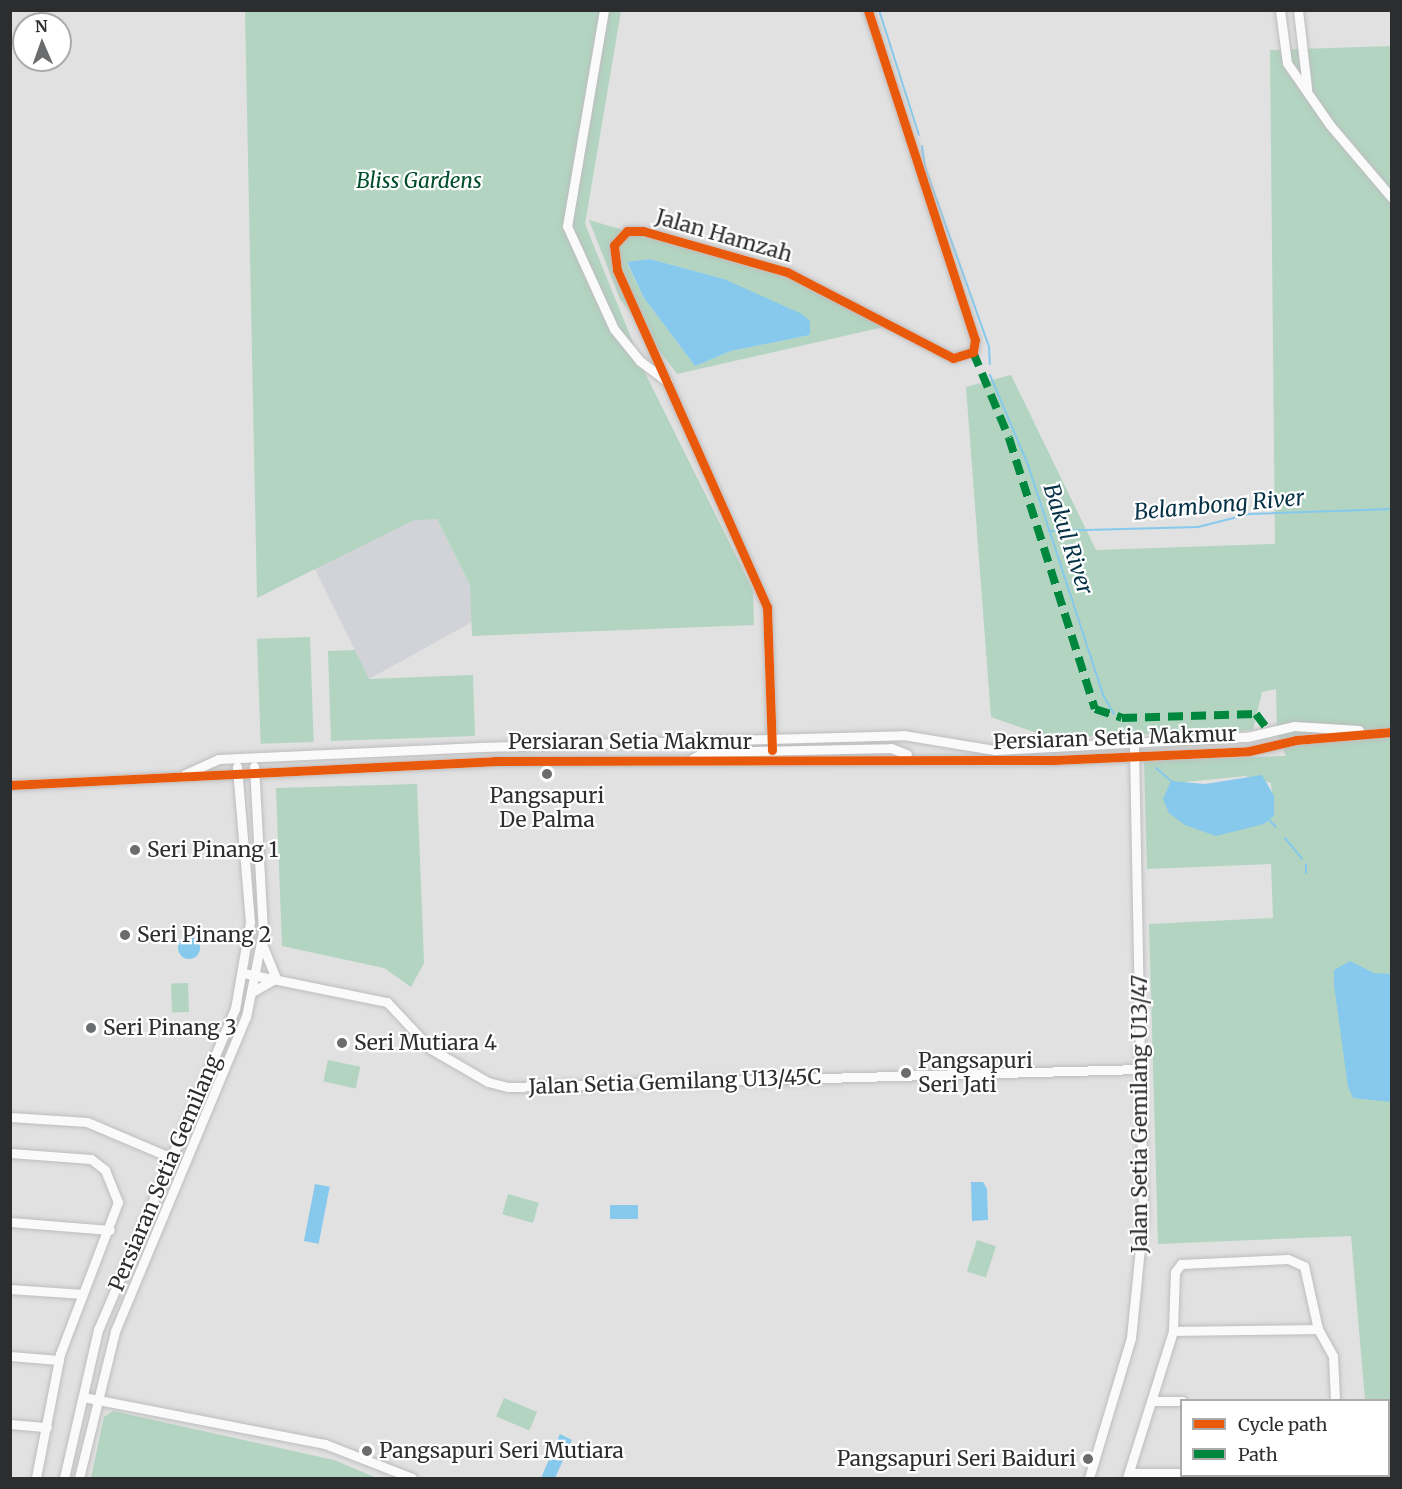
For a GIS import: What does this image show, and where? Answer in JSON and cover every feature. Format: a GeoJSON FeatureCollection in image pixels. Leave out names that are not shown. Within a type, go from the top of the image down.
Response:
{"type":"FeatureCollection","features":[{"type":"Feature","properties":{"kind":"street"},"geometry":{"type":"LineString","coordinates":[[604,10],[567,226],[614,329],[640,361],[669,382]]}},
{"type":"Feature","properties":{"kind":"street","name":"Jalan Hamzah"},"geometry":{"type":"LineString","coordinates":[[772,750],[767,607],[669,382],[617,270],[614,245],[627,231],[660,235],[787,272],[953,358],[973,352],[975,340],[868,10]]}},
{"type":"Feature","properties":{"kind":"street"},"geometry":{"type":"LineString","coordinates":[[1280,10],[1287,63],[1392,198]]}},
{"type":"Feature","properties":{"kind":"street"},"geometry":{"type":"LineString","coordinates":[[1298,10],[1307,90]]}},
{"type":"Feature","properties":{"kind":"street","name":"Persiaran Setia Makmur"},"geometry":{"type":"LineString","coordinates":[[179,777],[218,759],[772,737],[903,735],[994,750],[1246,737],[1318,725],[1379,732]]}},
{"type":"Feature","properties":{"kind":"street","name":"Persiaran Setia Makmur"},"geometry":{"type":"LineString","coordinates":[[10,785],[238,772],[688,760],[911,756],[1054,760],[1134,753],[1249,751],[1296,740],[1392,732]]}},
{"type":"Feature","properties":{"kind":"street","name":"Jalan Setia Gemilang U13/47"},"geometry":{"type":"LineString","coordinates":[[1089,1479],[1125,1370],[1137,1294],[1143,1218],[1142,1068],[1134,742]]}},
{"type":"Feature","properties":{"kind":"street"},"geometry":{"type":"LineString","coordinates":[[688,760],[706,752],[772,750],[891,748],[911,756]]}},
{"type":"Feature","properties":{"kind":"street","name":"Persiaran Setia Gemilang"},"geometry":{"type":"LineString","coordinates":[[79,1479],[115,1331],[252,992],[261,943],[254,758]]}},
{"type":"Feature","properties":{"kind":"street","name":"Persiaran Setia Gemilang"},"geometry":{"type":"LineString","coordinates":[[64,1479],[98,1330],[235,1009],[250,922],[237,759]]}},
{"type":"Feature","properties":{"kind":"street"},"geometry":{"type":"LineString","coordinates":[[252,992],[276,978],[261,943]]}},
{"type":"Feature","properties":{"kind":"street","name":"Jalan Setia Gemilang U13/45C"},"geometry":{"type":"LineString","coordinates":[[243,973],[387,1002],[431,1049],[488,1082],[508,1088],[1142,1068]]}},
{"type":"Feature","properties":{"kind":"street"},"geometry":{"type":"LineString","coordinates":[[10,1117],[87,1122],[184,1164]]}},
{"type":"Feature","properties":{"kind":"street"},"geometry":{"type":"LineString","coordinates":[[10,1153],[97,1162],[118,1202],[110,1230],[59,1360],[36,1479]]}},
{"type":"Feature","properties":{"kind":"street"},"geometry":{"type":"LineString","coordinates":[[10,1222],[110,1230]]}},
{"type":"Feature","properties":{"kind":"street"},"geometry":{"type":"LineString","coordinates":[[1180,1473],[1128,1476],[1154,1401],[1173,1331],[1175,1272],[1181,1264],[1288,1258],[1308,1274],[1318,1329],[1333,1356],[1335,1399]]}},
{"type":"Feature","properties":{"kind":"street"},"geometry":{"type":"LineString","coordinates":[[10,1289],[83,1294]]}},
{"type":"Feature","properties":{"kind":"street"},"geometry":{"type":"LineString","coordinates":[[1173,1331],[1318,1329]]}},
{"type":"Feature","properties":{"kind":"street"},"geometry":{"type":"LineString","coordinates":[[10,1356],[59,1360]]}},
{"type":"Feature","properties":{"kind":"street"},"geometry":{"type":"LineString","coordinates":[[83,1397],[324,1444],[412,1479]]}},
{"type":"Feature","properties":{"kind":"street"},"geometry":{"type":"LineString","coordinates":[[1154,1401],[1180,1401]]}},
{"type":"Feature","properties":{"kind":"street"},"geometry":{"type":"LineString","coordinates":[[10,1424],[47,1427]]}},
{"type":"Feature","properties":{"kind":"shaded area"},"geometry":{"type":"Polygon","coordinates":[[[414,519],[437,519],[470,585],[472,622],[369,679],[315,569],[414,519]]]}},
{"type":"Feature","properties":{"kind":"green space","name":"Bliss Gardens"},"geometry":{"type":"Polygon","coordinates":[[[245,11],[621,11],[585,224],[647,377],[753,590],[754,625],[472,636],[470,585],[437,519],[414,520],[257,598],[245,11]]]}},
{"type":"Feature","properties":{"kind":"green space"},"geometry":{"type":"Polygon","coordinates":[[[1391,46],[1391,1478],[1372,1478],[1390,1477],[1390,1399],[1365,1399],[1351,1236],[1158,1244],[1149,924],[1273,918],[1271,864],[1147,869],[1144,761],[1286,756],[1277,733],[1276,689],[1262,692],[1253,730],[1051,738],[991,717],[966,387],[1011,375],[1096,550],[1275,544],[1270,50],[1391,46]],[[1245,776],[1175,783],[1167,790],[1248,826],[1264,824],[1274,816],[1271,783],[1245,776]]]}},
{"type":"Feature","properties":{"kind":"green space"},"geometry":{"type":"Polygon","coordinates":[[[589,220],[801,282],[888,326],[677,374],[620,299],[589,220]],[[650,259],[627,263],[644,298],[695,366],[731,351],[810,335],[724,279],[650,259]]]}},
{"type":"Feature","properties":{"kind":"green space"},"geometry":{"type":"Polygon","coordinates":[[[310,637],[314,742],[261,744],[257,639],[310,637]]]}},
{"type":"Feature","properties":{"kind":"green space"},"geometry":{"type":"Polygon","coordinates":[[[355,650],[369,679],[473,675],[475,736],[331,741],[328,651],[355,650]]]}},
{"type":"Feature","properties":{"kind":"green space"},"geometry":{"type":"Polygon","coordinates":[[[417,784],[424,963],[411,987],[384,968],[282,946],[276,788],[417,784]]]}},
{"type":"Feature","properties":{"kind":"green space"},"geometry":{"type":"Polygon","coordinates":[[[188,983],[189,1012],[172,1013],[171,984],[188,983]]]}},
{"type":"Feature","properties":{"kind":"green space"},"geometry":{"type":"Polygon","coordinates":[[[328,1060],[360,1067],[356,1088],[323,1082],[328,1060]]]}},
{"type":"Feature","properties":{"kind":"green space"},"geometry":{"type":"Polygon","coordinates":[[[508,1194],[539,1203],[533,1223],[502,1214],[508,1194]]]}},
{"type":"Feature","properties":{"kind":"green space"},"geometry":{"type":"Polygon","coordinates":[[[977,1240],[996,1246],[986,1278],[967,1271],[977,1240]]]}},
{"type":"Feature","properties":{"kind":"green space"},"geometry":{"type":"Polygon","coordinates":[[[504,1398],[537,1412],[529,1430],[496,1416],[504,1398]]]}},
{"type":"Feature","properties":{"kind":"green space"},"geometry":{"type":"Polygon","coordinates":[[[113,1411],[334,1460],[377,1478],[91,1478],[104,1417],[113,1411]]]}},
{"type":"Feature","properties":{"kind":"water"},"geometry":{"type":"Polygon","coordinates":[[[650,259],[724,279],[802,314],[810,321],[810,335],[731,351],[695,366],[644,298],[627,262],[650,259]]]}},
{"type":"Feature","properties":{"kind":"water"},"geometry":{"type":"Polygon","coordinates":[[[1262,775],[1274,796],[1274,816],[1264,824],[1216,836],[1185,825],[1169,813],[1163,799],[1171,781],[1205,784],[1262,775]]]}},
{"type":"Feature","properties":{"kind":"water"},"geometry":{"type":"Polygon","coordinates":[[[189,937],[197,940],[200,948],[197,956],[189,959],[181,956],[178,948],[181,940],[189,937]]]}},
{"type":"Feature","properties":{"kind":"water"},"geometry":{"type":"Polygon","coordinates":[[[1350,961],[1374,973],[1391,974],[1391,1102],[1353,1098],[1348,1087],[1334,970],[1350,961]]]}},
{"type":"Feature","properties":{"kind":"water"},"geometry":{"type":"Polygon","coordinates":[[[971,1182],[983,1182],[987,1189],[988,1220],[972,1221],[971,1182]]]}},
{"type":"Feature","properties":{"kind":"water"},"geometry":{"type":"Polygon","coordinates":[[[315,1184],[330,1187],[319,1244],[304,1241],[315,1184]]]}},
{"type":"Feature","properties":{"kind":"water"},"geometry":{"type":"Polygon","coordinates":[[[610,1205],[638,1205],[638,1219],[610,1219],[610,1205]]]}},
{"type":"Feature","properties":{"kind":"water"},"geometry":{"type":"Polygon","coordinates":[[[560,1434],[572,1440],[555,1478],[541,1478],[560,1434]]]}},
{"type":"Feature","properties":{"kind":"waterway","name":"Bakul River"},"geometry":{"type":"LineString","coordinates":[[879,10],[919,135]]}},
{"type":"Feature","properties":{"kind":"waterway","name":"Bakul River"},"geometry":{"type":"LineString","coordinates":[[922,146],[925,167],[989,347],[990,364]]}},
{"type":"Feature","properties":{"kind":"waterway","name":"Bakul River"},"geometry":{"type":"LineString","coordinates":[[990,375],[1028,465],[1103,695],[1114,714]]}},
{"type":"Feature","properties":{"kind":"waterway","name":"Belambong River"},"geometry":{"type":"LineString","coordinates":[[1049,531],[1198,527],[1249,514],[1392,509]]}},
{"type":"Feature","properties":{"kind":"waterway","name":"Bakul River"},"geometry":{"type":"LineString","coordinates":[[1156,768],[1172,782]]}},
{"type":"Feature","properties":{"kind":"waterway","name":"Bakul River"},"geometry":{"type":"LineString","coordinates":[[1268,819],[1276,827]]}},
{"type":"Feature","properties":{"kind":"waterway","name":"Bakul River"},"geometry":{"type":"LineString","coordinates":[[1285,838],[1302,859]]}},
{"type":"Feature","properties":{"kind":"waterway","name":"Bakul River"},"geometry":{"type":"LineString","coordinates":[[1306,864],[1306,873]]}},
{"type":"Feature","properties":{"kind":"marked path"},"geometry":{"type":"LineString","coordinates":[[973,352],[1009,438],[1095,709],[1122,718],[1256,714],[1269,731]]}},
{"type":"Feature","properties":{"kind":"cycle path"},"geometry":{"type":"LineString","coordinates":[[772,750],[767,607],[617,270],[614,245],[627,231],[643,231],[787,272],[953,358],[973,352],[975,340],[868,10]]}},
{"type":"Feature","properties":{"kind":"cycle path"},"geometry":{"type":"LineString","coordinates":[[10,785],[494,761],[1054,760],[1249,751],[1296,740],[1392,732]]}},
{"type":"Feature","properties":{"kind":"place","name":"Pangsapuri De Palma"},"geometry":{"type":"Point","coordinates":[547,774]}},
{"type":"Feature","properties":{"kind":"place","name":"Seri Pinang 1"},"geometry":{"type":"Point","coordinates":[135,850]}},
{"type":"Feature","properties":{"kind":"place","name":"Seri Pinang 2"},"geometry":{"type":"Point","coordinates":[125,935]}},
{"type":"Feature","properties":{"kind":"place","name":"Seri Pinang 3"},"geometry":{"type":"Point","coordinates":[91,1028]}},
{"type":"Feature","properties":{"kind":"place","name":"Seri Mutiara 4"},"geometry":{"type":"Point","coordinates":[342,1043]}},
{"type":"Feature","properties":{"kind":"place","name":"Pangsapuri Seri Jati"},"geometry":{"type":"Point","coordinates":[906,1073]}},
{"type":"Feature","properties":{"kind":"place","name":"Pangsapuri Seri Mutiara"},"geometry":{"type":"Point","coordinates":[367,1451]}},
{"type":"Feature","properties":{"kind":"place","name":"Pangsapuri Seri Baiduri"},"geometry":{"type":"Point","coordinates":[1088,1459]}}]}
